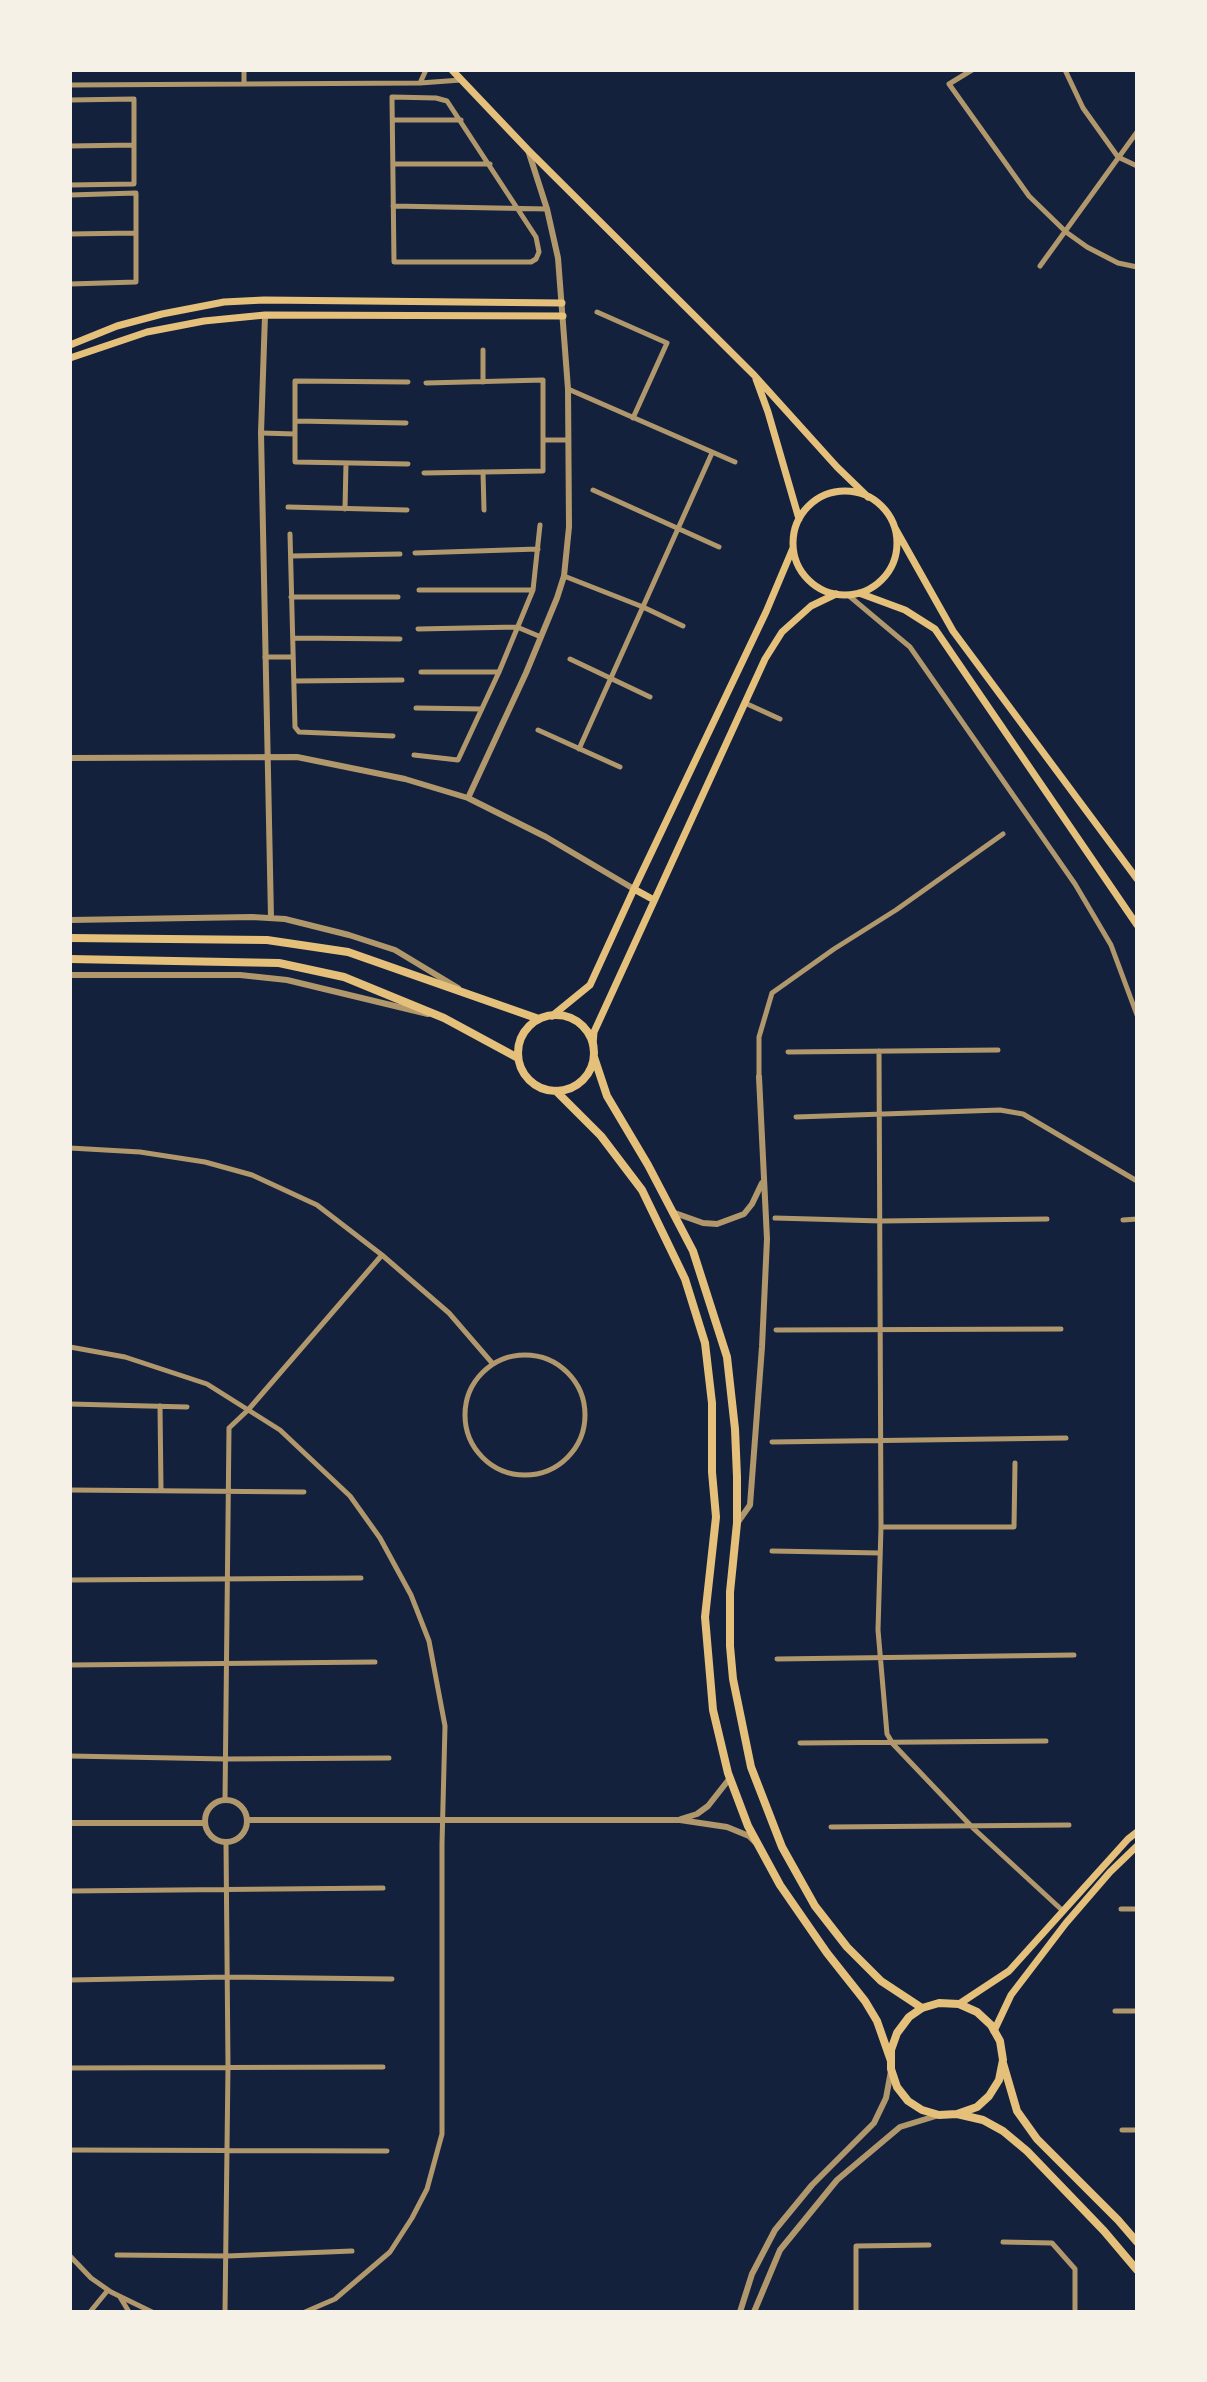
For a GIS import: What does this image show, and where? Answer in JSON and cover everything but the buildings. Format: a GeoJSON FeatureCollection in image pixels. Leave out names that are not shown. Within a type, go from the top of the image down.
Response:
{"type":"FeatureCollection","features":[{"type":"Feature","properties":{"kind":"main road"},"geometry":{"type":"LineString","coordinates":[[452,70],[528,150],[754,375],[837,467],[889,515],[897,541],[891,568],[883,579],[872,588],[848,595],[820,589],[807,579],[797,564],[793,533],[799,519],[815,501],[837,492],[853,492],[868,497]]}},
{"type":"Feature","properties":{"kind":"main road"},"geometry":{"type":"LineString","coordinates":[[70,345],[117,326],[224,302],[264,300],[562,303]]}},
{"type":"Feature","properties":{"kind":"main road"},"geometry":{"type":"LineString","coordinates":[[264,300],[264,315]]}},
{"type":"Feature","properties":{"kind":"main road"},"geometry":{"type":"LineString","coordinates":[[70,358],[147,332],[204,321],[264,315],[563,316]]}},
{"type":"Feature","properties":{"kind":"main road"},"geometry":{"type":"LineString","coordinates":[[754,375],[768,412],[799,519]]}},
{"type":"Feature","properties":{"kind":"main road"},"geometry":{"type":"LineString","coordinates":[[894,528],[953,631],[1137,879]]}},
{"type":"Feature","properties":{"kind":"main road"},"geometry":{"type":"LineString","coordinates":[[552,1016],[590,985],[766,612],[793,548]]}},
{"type":"Feature","properties":{"kind":"main road"},"geometry":{"type":"LineString","coordinates":[[859,593],[905,610],[935,629],[1137,925]]}},
{"type":"Feature","properties":{"kind":"main road"},"geometry":{"type":"LineString","coordinates":[[836,594],[811,606],[782,632],[765,659],[594,1032],[593,1045],[594,1057],[607,1096],[648,1165],[693,1251],[727,1357],[735,1429],[737,1523],[729,1611],[732,1668],[751,1767],[782,1847],[815,1906],[847,1947],[881,1981],[922,2008]]}},
{"type":"Feature","properties":{"kind":"main road"},"geometry":{"type":"LineString","coordinates":[[634,889],[654,900]]}},
{"type":"Feature","properties":{"kind":"main road"},"geometry":{"type":"LineString","coordinates":[[70,937],[267,940],[348,953],[539,1019]]}},
{"type":"Feature","properties":{"kind":"main road"},"geometry":{"type":"LineString","coordinates":[[70,959],[279,963],[344,977],[444,1018],[518,1058]]}},
{"type":"Feature","properties":{"kind":"main road"},"geometry":{"type":"LineString","coordinates":[[593,1045],[582,1026],[573,1020],[552,1016],[539,1019],[523,1035],[518,1058],[527,1078],[535,1085],[556,1091],[601,1136],[642,1190],[685,1279],[705,1343],[712,1403],[712,1472],[716,1517],[705,1617],[713,1710],[730,1778],[748,1826],[780,1885],[877,2021],[897,2087],[908,2101],[922,2110],[939,2115],[983,2120],[1003,2131],[1027,2151],[1104,2231],[1137,2270]]}},
{"type":"Feature","properties":{"kind":"main road"},"geometry":{"type":"LineString","coordinates":[[556,1091],[577,1085],[591,1068],[594,1057]]}},
{"type":"Feature","properties":{"kind":"main road"},"geometry":{"type":"LineString","coordinates":[[959,2004],[1009,1971],[1137,1832]]}},
{"type":"Feature","properties":{"kind":"main road"},"geometry":{"type":"LineString","coordinates":[[994,2031],[1011,1995],[1070,1918],[1137,1846]]}},
{"type":"Feature","properties":{"kind":"main road"},"geometry":{"type":"LineString","coordinates":[[1063,1911],[1070,1918]]}},
{"type":"Feature","properties":{"kind":"main road"},"geometry":{"type":"LineString","coordinates":[[891,2065],[891,2050],[897,2033],[909,2017],[922,2008],[939,2004],[959,2004],[977,2012],[991,2025],[1000,2042],[1017,2111],[1037,2139],[1137,2242]]}},
{"type":"Feature","properties":{"kind":"main road"},"geometry":{"type":"LineString","coordinates":[[957,2115],[976,2107],[989,2096],[999,2080],[1003,2060]]}},
{"type":"Feature","properties":{"kind":"street"},"geometry":{"type":"LineString","coordinates":[[244,70],[244,84]]}},
{"type":"Feature","properties":{"kind":"street"},"geometry":{"type":"LineString","coordinates":[[419,83],[426,70]]}},
{"type":"Feature","properties":{"kind":"street"},"geometry":{"type":"LineString","coordinates":[[972,70],[949,85],[1028,197],[1066,232],[1087,247],[1118,262],[1137,267]]}},
{"type":"Feature","properties":{"kind":"street"},"geometry":{"type":"LineString","coordinates":[[1065,70],[1083,108],[1118,157],[1137,166]]}},
{"type":"Feature","properties":{"kind":"street"},"geometry":{"type":"LineString","coordinates":[[70,85],[419,83],[461,80]]}},
{"type":"Feature","properties":{"kind":"street"},"geometry":{"type":"LineString","coordinates":[[393,97],[436,97],[447,101],[536,237],[539,255],[531,262],[394,262],[393,120],[393,97]]}},
{"type":"Feature","properties":{"kind":"street"},"geometry":{"type":"LineString","coordinates":[[70,100],[134,99],[134,184],[70,185]]}},
{"type":"Feature","properties":{"kind":"street"},"geometry":{"type":"LineString","coordinates":[[393,120],[461,120]]}},
{"type":"Feature","properties":{"kind":"street"},"geometry":{"type":"LineString","coordinates":[[1040,266],[1137,132]]}},
{"type":"Feature","properties":{"kind":"street"},"geometry":{"type":"LineString","coordinates":[[70,146],[134,145]]}},
{"type":"Feature","properties":{"kind":"street"},"geometry":{"type":"LineString","coordinates":[[468,797],[541,637],[564,576],[569,527],[568,389],[558,258],[547,209],[528,150]]}},
{"type":"Feature","properties":{"kind":"street"},"geometry":{"type":"LineString","coordinates":[[393,164],[490,164]]}},
{"type":"Feature","properties":{"kind":"street"},"geometry":{"type":"LineString","coordinates":[[70,195],[136,193],[136,282],[70,284]]}},
{"type":"Feature","properties":{"kind":"street"},"geometry":{"type":"LineString","coordinates":[[393,206],[547,209]]}},
{"type":"Feature","properties":{"kind":"street"},"geometry":{"type":"LineString","coordinates":[[70,234],[135,233]]}},
{"type":"Feature","properties":{"kind":"street"},"geometry":{"type":"LineString","coordinates":[[597,312],[667,343],[633,418]]}},
{"type":"Feature","properties":{"kind":"street"},"geometry":{"type":"LineString","coordinates":[[264,315],[261,433],[271,918]]}},
{"type":"Feature","properties":{"kind":"street"},"geometry":{"type":"LineString","coordinates":[[483,350],[483,382]]}},
{"type":"Feature","properties":{"kind":"street"},"geometry":{"type":"LineString","coordinates":[[424,474],[543,471],[544,380],[426,383]]}},
{"type":"Feature","properties":{"kind":"street"},"geometry":{"type":"LineString","coordinates":[[408,382],[295,381],[295,462],[408,464]]}},
{"type":"Feature","properties":{"kind":"street"},"geometry":{"type":"LineString","coordinates":[[568,389],[735,462]]}},
{"type":"Feature","properties":{"kind":"street"},"geometry":{"type":"LineString","coordinates":[[295,421],[405,423]]}},
{"type":"Feature","properties":{"kind":"street"},"geometry":{"type":"LineString","coordinates":[[261,433],[295,434]]}},
{"type":"Feature","properties":{"kind":"street"},"geometry":{"type":"LineString","coordinates":[[543,440],[567,440]]}},
{"type":"Feature","properties":{"kind":"street"},"geometry":{"type":"LineString","coordinates":[[579,749],[712,453]]}},
{"type":"Feature","properties":{"kind":"street"},"geometry":{"type":"LineString","coordinates":[[345,509],[346,463]]}},
{"type":"Feature","properties":{"kind":"street"},"geometry":{"type":"LineString","coordinates":[[483,472],[484,510]]}},
{"type":"Feature","properties":{"kind":"street"},"geometry":{"type":"LineString","coordinates":[[593,490],[719,547]]}},
{"type":"Feature","properties":{"kind":"street"},"geometry":{"type":"LineString","coordinates":[[288,507],[407,510]]}},
{"type":"Feature","properties":{"kind":"street"},"geometry":{"type":"LineString","coordinates":[[414,755],[458,760],[533,590],[540,525]]}},
{"type":"Feature","properties":{"kind":"street"},"geometry":{"type":"LineString","coordinates":[[290,534],[295,727],[299,733],[393,736]]}},
{"type":"Feature","properties":{"kind":"street"},"geometry":{"type":"LineString","coordinates":[[415,553],[538,549]]}},
{"type":"Feature","properties":{"kind":"street"},"geometry":{"type":"LineString","coordinates":[[291,556],[400,554]]}},
{"type":"Feature","properties":{"kind":"street"},"geometry":{"type":"LineString","coordinates":[[564,576],[683,626]]}},
{"type":"Feature","properties":{"kind":"street"},"geometry":{"type":"LineString","coordinates":[[419,590],[533,590]]}},
{"type":"Feature","properties":{"kind":"street"},"geometry":{"type":"LineString","coordinates":[[848,595],[910,647],[1075,884],[1111,945],[1137,1015]]}},
{"type":"Feature","properties":{"kind":"street"},"geometry":{"type":"LineString","coordinates":[[292,597],[398,597]]}},
{"type":"Feature","properties":{"kind":"street"},"geometry":{"type":"LineString","coordinates":[[418,629],[517,627],[541,637]]}},
{"type":"Feature","properties":{"kind":"street"},"geometry":{"type":"LineString","coordinates":[[293,638],[400,639]]}},
{"type":"Feature","properties":{"kind":"street"},"geometry":{"type":"LineString","coordinates":[[265,657],[293,657]]}},
{"type":"Feature","properties":{"kind":"street"},"geometry":{"type":"LineString","coordinates":[[570,659],[650,697]]}},
{"type":"Feature","properties":{"kind":"street"},"geometry":{"type":"LineString","coordinates":[[421,672],[499,672]]}},
{"type":"Feature","properties":{"kind":"street"},"geometry":{"type":"LineString","coordinates":[[294,681],[402,680]]}},
{"type":"Feature","properties":{"kind":"street"},"geometry":{"type":"LineString","coordinates":[[745,703],[779,719]]}},
{"type":"Feature","properties":{"kind":"street"},"geometry":{"type":"LineString","coordinates":[[416,708],[482,709]]}},
{"type":"Feature","properties":{"kind":"street"},"geometry":{"type":"LineString","coordinates":[[538,730],[620,767]]}},
{"type":"Feature","properties":{"kind":"street"},"geometry":{"type":"LineString","coordinates":[[70,758],[297,757],[405,779],[468,797],[546,837],[634,889]]}},
{"type":"Feature","properties":{"kind":"street"},"geometry":{"type":"LineString","coordinates":[[737,1523],[750,1505],[762,1347],[767,1239],[759,1037],[772,993],[1003,834]]}},
{"type":"Feature","properties":{"kind":"street"},"geometry":{"type":"LineString","coordinates":[[70,920],[285,919],[395,950],[466,993]]}},
{"type":"Feature","properties":{"kind":"street"},"geometry":{"type":"LineString","coordinates":[[70,975],[240,975],[287,980],[444,1018]]}},
{"type":"Feature","properties":{"kind":"street"},"geometry":{"type":"LineString","coordinates":[[788,1052],[998,1050]]}},
{"type":"Feature","properties":{"kind":"street"},"geometry":{"type":"LineString","coordinates":[[879,1051],[880,1657],[887,1734],[892,1744],[974,1828],[1063,1911]]}},
{"type":"Feature","properties":{"kind":"street"},"geometry":{"type":"LineString","coordinates":[[796,1117],[1000,1110],[1023,1114],[1137,1181]]}},
{"type":"Feature","properties":{"kind":"street"},"geometry":{"type":"LineString","coordinates":[[70,1149],[140,1152],[205,1162],[252,1175],[317,1205],[382,1255],[449,1313],[492,1364]]}},
{"type":"Feature","properties":{"kind":"street"},"geometry":{"type":"LineString","coordinates":[[672,1212],[703,1223],[717,1224],[744,1214],[763,1181]]}},
{"type":"Feature","properties":{"kind":"street"},"geometry":{"type":"LineString","coordinates":[[775,1218],[881,1221],[1046,1219]]}},
{"type":"Feature","properties":{"kind":"street"},"geometry":{"type":"LineString","coordinates":[[1123,1220],[1137,1219]]}},
{"type":"Feature","properties":{"kind":"street"},"geometry":{"type":"LineString","coordinates":[[225,1800],[229,1428],[248,1410],[382,1255]]}},
{"type":"Feature","properties":{"kind":"street"},"geometry":{"type":"LineString","coordinates":[[776,1330],[1061,1329]]}},
{"type":"Feature","properties":{"kind":"street"},"geometry":{"type":"LineString","coordinates":[[70,1347],[125,1357],[206,1384],[280,1430],[350,1496],[380,1538],[411,1595],[429,1641],[445,1726],[442,2134],[427,2189],[390,2252],[335,2299],[305,2312]]}},
{"type":"Feature","properties":{"kind":"street"},"geometry":{"type":"LineString","coordinates":[[538,1356],[555,1363],[576,1382],[585,1409],[584,1428],[578,1446],[558,1466],[531,1475],[513,1474],[495,1467],[475,1448],[467,1430],[466,1402],[478,1377],[492,1364],[510,1357],[538,1356]]}},
{"type":"Feature","properties":{"kind":"street"},"geometry":{"type":"LineString","coordinates":[[70,1404],[187,1407]]}},
{"type":"Feature","properties":{"kind":"street"},"geometry":{"type":"LineString","coordinates":[[160,1406],[161,1490]]}},
{"type":"Feature","properties":{"kind":"street"},"geometry":{"type":"LineString","coordinates":[[772,1442],[1066,1438]]}},
{"type":"Feature","properties":{"kind":"street"},"geometry":{"type":"LineString","coordinates":[[881,1527],[1014,1527],[1015,1463]]}},
{"type":"Feature","properties":{"kind":"street"},"geometry":{"type":"LineString","coordinates":[[70,1490],[304,1492]]}},
{"type":"Feature","properties":{"kind":"street"},"geometry":{"type":"LineString","coordinates":[[772,1551],[880,1553]]}},
{"type":"Feature","properties":{"kind":"street"},"geometry":{"type":"LineString","coordinates":[[70,1580],[361,1578]]}},
{"type":"Feature","properties":{"kind":"street"},"geometry":{"type":"LineString","coordinates":[[777,1659],[1074,1656]]}},
{"type":"Feature","properties":{"kind":"street"},"geometry":{"type":"LineString","coordinates":[[70,1665],[375,1662]]}},
{"type":"Feature","properties":{"kind":"street"},"geometry":{"type":"LineString","coordinates":[[800,1743],[1046,1741]]}},
{"type":"Feature","properties":{"kind":"street"},"geometry":{"type":"LineString","coordinates":[[70,1756],[389,1758]]}},
{"type":"Feature","properties":{"kind":"street"},"geometry":{"type":"LineString","coordinates":[[680,1820],[697,1814],[708,1806],[730,1778]]}},
{"type":"Feature","properties":{"kind":"street"},"geometry":{"type":"LineString","coordinates":[[225,1800],[243,1808],[247,1820],[247,1827],[239,1838],[226,1842],[214,1839],[205,1823],[210,1807],[225,1800]]}},
{"type":"Feature","properties":{"kind":"street"},"geometry":{"type":"LineString","coordinates":[[247,1820],[680,1820],[727,1827],[749,1836],[758,1844]]}},
{"type":"Feature","properties":{"kind":"street"},"geometry":{"type":"LineString","coordinates":[[70,1823],[205,1823]]}},
{"type":"Feature","properties":{"kind":"street"},"geometry":{"type":"LineString","coordinates":[[831,1827],[974,1828],[1069,1825]]}},
{"type":"Feature","properties":{"kind":"street"},"geometry":{"type":"LineString","coordinates":[[225,2312],[229,2066],[226,1842]]}},
{"type":"Feature","properties":{"kind":"street"},"geometry":{"type":"LineString","coordinates":[[70,1891],[383,1888]]}},
{"type":"Feature","properties":{"kind":"street"},"geometry":{"type":"LineString","coordinates":[[1121,1909],[1137,1909]]}},
{"type":"Feature","properties":{"kind":"street"},"geometry":{"type":"LineString","coordinates":[[70,1980],[227,1977],[392,1979]]}},
{"type":"Feature","properties":{"kind":"street"},"geometry":{"type":"LineString","coordinates":[[1115,2011],[1137,2011]]}},
{"type":"Feature","properties":{"kind":"street"},"geometry":{"type":"LineString","coordinates":[[740,2312],[752,2274],[775,2230],[812,2185],[874,2123],[886,2098],[891,2065]]}},
{"type":"Feature","properties":{"kind":"street"},"geometry":{"type":"LineString","coordinates":[[70,2068],[383,2067]]}},
{"type":"Feature","properties":{"kind":"street"},"geometry":{"type":"LineString","coordinates":[[754,2312],[780,2250],[837,2180],[900,2127],[939,2115]]}},
{"type":"Feature","properties":{"kind":"street"},"geometry":{"type":"LineString","coordinates":[[1122,2130],[1137,2130]]}},
{"type":"Feature","properties":{"kind":"street"},"geometry":{"type":"LineString","coordinates":[[70,2150],[387,2151]]}},
{"type":"Feature","properties":{"kind":"street"},"geometry":{"type":"LineString","coordinates":[[1003,2242],[1052,2243],[1075,2269],[1075,2312]]}},
{"type":"Feature","properties":{"kind":"street"},"geometry":{"type":"LineString","coordinates":[[856,2312],[856,2246],[929,2245]]}},
{"type":"Feature","properties":{"kind":"street"},"geometry":{"type":"LineString","coordinates":[[117,2255],[228,2256],[352,2251]]}},
{"type":"Feature","properties":{"kind":"street"},"geometry":{"type":"LineString","coordinates":[[70,2256],[91,2278],[108,2290],[152,2312]]}},
{"type":"Feature","properties":{"kind":"street"},"geometry":{"type":"LineString","coordinates":[[90,2312],[108,2290]]}},
{"type":"Feature","properties":{"kind":"street"},"geometry":{"type":"LineString","coordinates":[[120,2298],[129,2312]]}}]}
